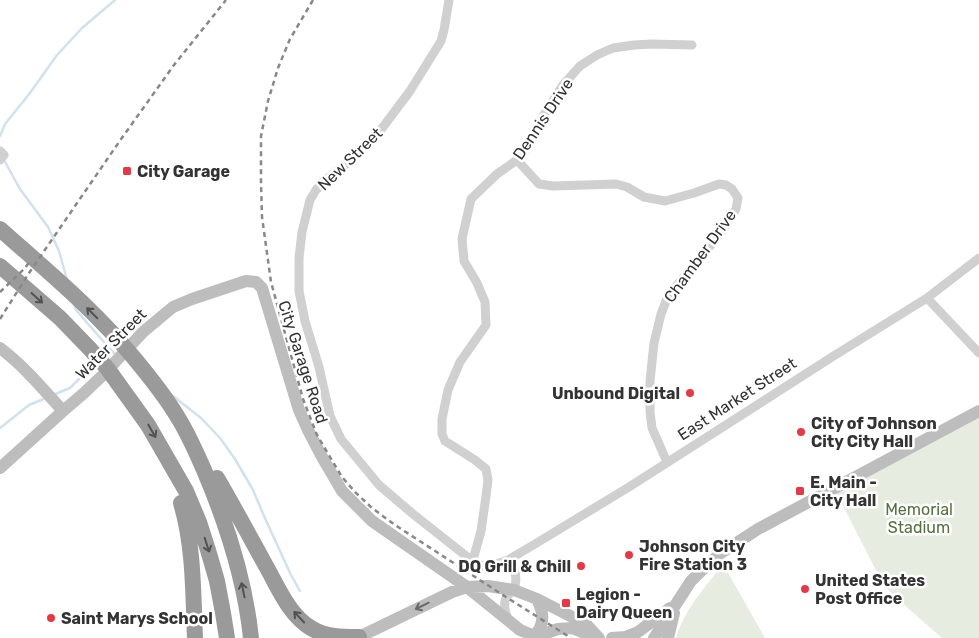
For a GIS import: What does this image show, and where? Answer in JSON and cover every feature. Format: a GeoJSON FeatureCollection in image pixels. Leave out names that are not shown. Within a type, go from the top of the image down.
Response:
{"type":"FeatureCollection","features":[{"type":"Feature","properties":{"kind":"highway"},"geometry":{"type":"LineString","coordinates":[[0,229],[54,276],[112,334],[147,375],[176,415],[190,438],[225,522],[244,592],[251,638]]}},
{"type":"Feature","properties":{"kind":"highway"},"geometry":{"type":"LineString","coordinates":[[0,266],[60,318],[84,343],[107,368],[148,425],[186,491],[199,522],[218,589],[227,638]]}},
{"type":"Feature","properties":{"kind":"highway"},"geometry":{"type":"LineString","coordinates":[[190,438],[203,454],[296,616],[312,629],[324,634],[358,637]]}},
{"type":"Feature","properties":{"kind":"highway"},"geometry":{"type":"LineString","coordinates":[[172,469],[191,546],[195,638]]}},
{"type":"Feature","properties":{"kind":"main road","name":"Water Street"},"geometry":{"type":"LineString","coordinates":[[0,468],[59,407],[84,394],[143,332],[173,307],[246,281],[256,282],[262,288]]}},
{"type":"Feature","properties":{"kind":"main road","name":"City Garage Road"},"geometry":{"type":"LineString","coordinates":[[262,288],[299,410],[322,457],[342,491],[372,520],[467,587],[509,622]]}},
{"type":"Feature","properties":{"kind":"main road"},"geometry":{"type":"LineString","coordinates":[[0,348],[38,383],[59,407]]}},
{"type":"Feature","properties":{"kind":"main road"},"geometry":{"type":"LineString","coordinates":[[654,638],[691,581],[721,553],[758,529],[979,411]]}},
{"type":"Feature","properties":{"kind":"main road"},"geometry":{"type":"LineString","coordinates":[[358,637],[452,592],[467,587],[488,586],[514,590],[537,599],[586,624],[598,638]]}},
{"type":"Feature","properties":{"kind":"main road"},"geometry":{"type":"LineString","coordinates":[[534,637],[541,628],[543,620],[542,610],[537,599]]}},
{"type":"Feature","properties":{"kind":"main road"},"geometry":{"type":"LineString","coordinates":[[612,638],[625,637],[638,632],[676,603]]}},
{"type":"Feature","properties":{"kind":"main road"},"geometry":{"type":"LineString","coordinates":[[668,638],[676,603]]}},
{"type":"Feature","properties":{"kind":"main road"},"geometry":{"type":"LineString","coordinates":[[509,622],[534,637],[558,629],[572,628],[598,638]]}},
{"type":"Feature","properties":{"kind":"street","name":"New Street"},"geometry":{"type":"LineString","coordinates":[[449,0],[441,42],[410,91],[380,131],[346,164],[323,182],[310,200],[302,232],[299,258],[299,291],[305,322],[319,367],[330,416],[341,439],[379,485],[473,560],[483,566],[494,566],[510,559]]}},
{"type":"Feature","properties":{"kind":"street","name":"Dennis Drive"},"geometry":{"type":"LineString","coordinates":[[473,560],[481,531],[488,480],[486,469],[445,441],[442,434],[442,419],[448,390],[460,362],[486,325],[486,302],[464,261],[462,239],[471,199],[523,153],[563,84],[580,66],[597,55],[613,48],[652,44],[692,45]]}},
{"type":"Feature","properties":{"kind":"street","name":"Chamber Drive"},"geometry":{"type":"LineString","coordinates":[[517,160],[539,184],[553,186],[616,184],[627,187],[644,197],[665,201],[719,184],[726,185],[732,189],[738,198],[736,209],[720,234],[668,296],[661,314],[654,343],[650,380],[650,412],[652,428],[667,462]]}},
{"type":"Feature","properties":{"kind":"street","name":"East Market Street"},"geometry":{"type":"LineString","coordinates":[[510,559],[927,298],[979,258]]}},
{"type":"Feature","properties":{"kind":"street"},"geometry":{"type":"LineString","coordinates":[[927,298],[979,353]]}},
{"type":"Feature","properties":{"kind":"street"},"geometry":{"type":"LineString","coordinates":[[509,622],[504,606],[506,597],[514,590],[516,580],[515,569],[510,559]]}},
{"type":"Feature","properties":{"kind":"green space","name":"Memorial Stadium"},"geometry":{"type":"Polygon","coordinates":[[[979,417],[979,638],[942,638],[884,586],[836,492],[979,417]]]}},
{"type":"Feature","properties":{"kind":"green space"},"geometry":{"type":"Polygon","coordinates":[[[723,564],[765,638],[676,638],[690,608],[723,564]]]}},
{"type":"Feature","properties":{"kind":"waterway"},"geometry":{"type":"LineString","coordinates":[[0,136],[5,124],[57,55],[82,28],[115,0]]}},
{"type":"Feature","properties":{"kind":"waterway"},"geometry":{"type":"LineString","coordinates":[[4,160],[20,189],[48,227],[59,251],[67,280]]}},
{"type":"Feature","properties":{"kind":"waterway"},"geometry":{"type":"LineString","coordinates":[[74,304],[76,310],[114,353]]}},
{"type":"Feature","properties":{"kind":"waterway"},"geometry":{"type":"LineString","coordinates":[[53,395],[70,388],[94,364]]}},
{"type":"Feature","properties":{"kind":"waterway"},"geometry":{"type":"LineString","coordinates":[[173,396],[201,418],[220,438],[235,459],[253,490],[300,591]]}},
{"type":"Feature","properties":{"kind":"waterway"},"geometry":{"type":"LineString","coordinates":[[0,428],[29,405],[46,398]]}},
{"type":"Feature","properties":{"kind":"railway"},"geometry":{"type":"LineString","coordinates":[[0,319],[29,273],[119,142],[174,65],[226,0]]}},
{"type":"Feature","properties":{"kind":"railway"},"geometry":{"type":"LineString","coordinates":[[313,0],[290,39],[278,68],[268,101],[261,136],[261,183],[262,217],[271,282],[303,399],[317,435],[342,477],[372,508],[395,525],[571,638]]}},
{"type":"Feature","properties":{"kind":"railway"},"geometry":{"type":"LineString","coordinates":[[0,292],[30,261]]}},
{"type":"Feature","properties":{"kind":"place","name":"City Garage"},"geometry":{"type":"Point","coordinates":[127,171]}},
{"type":"Feature","properties":{"kind":"place","name":"Unbound Digital"},"geometry":{"type":"Point","coordinates":[690,393]}},
{"type":"Feature","properties":{"kind":"place","name":"City of Johnson City City Hall"},"geometry":{"type":"Point","coordinates":[801,432]}},
{"type":"Feature","properties":{"kind":"place","name":"E. Main - City Hall"},"geometry":{"type":"Point","coordinates":[800,491]}},
{"type":"Feature","properties":{"kind":"place","name":"Johnson City Fire Station 3"},"geometry":{"type":"Point","coordinates":[629,555]}},
{"type":"Feature","properties":{"kind":"place","name":"DQ Grill & Chill"},"geometry":{"type":"Point","coordinates":[581,566]}},
{"type":"Feature","properties":{"kind":"place","name":"United States Post Office"},"geometry":{"type":"Point","coordinates":[805,589]}},
{"type":"Feature","properties":{"kind":"place","name":"Legion - Dairy Queen"},"geometry":{"type":"Point","coordinates":[566,603]}},
{"type":"Feature","properties":{"kind":"place","name":"Saint Marys School"},"geometry":{"type":"Point","coordinates":[51,618]}}]}
